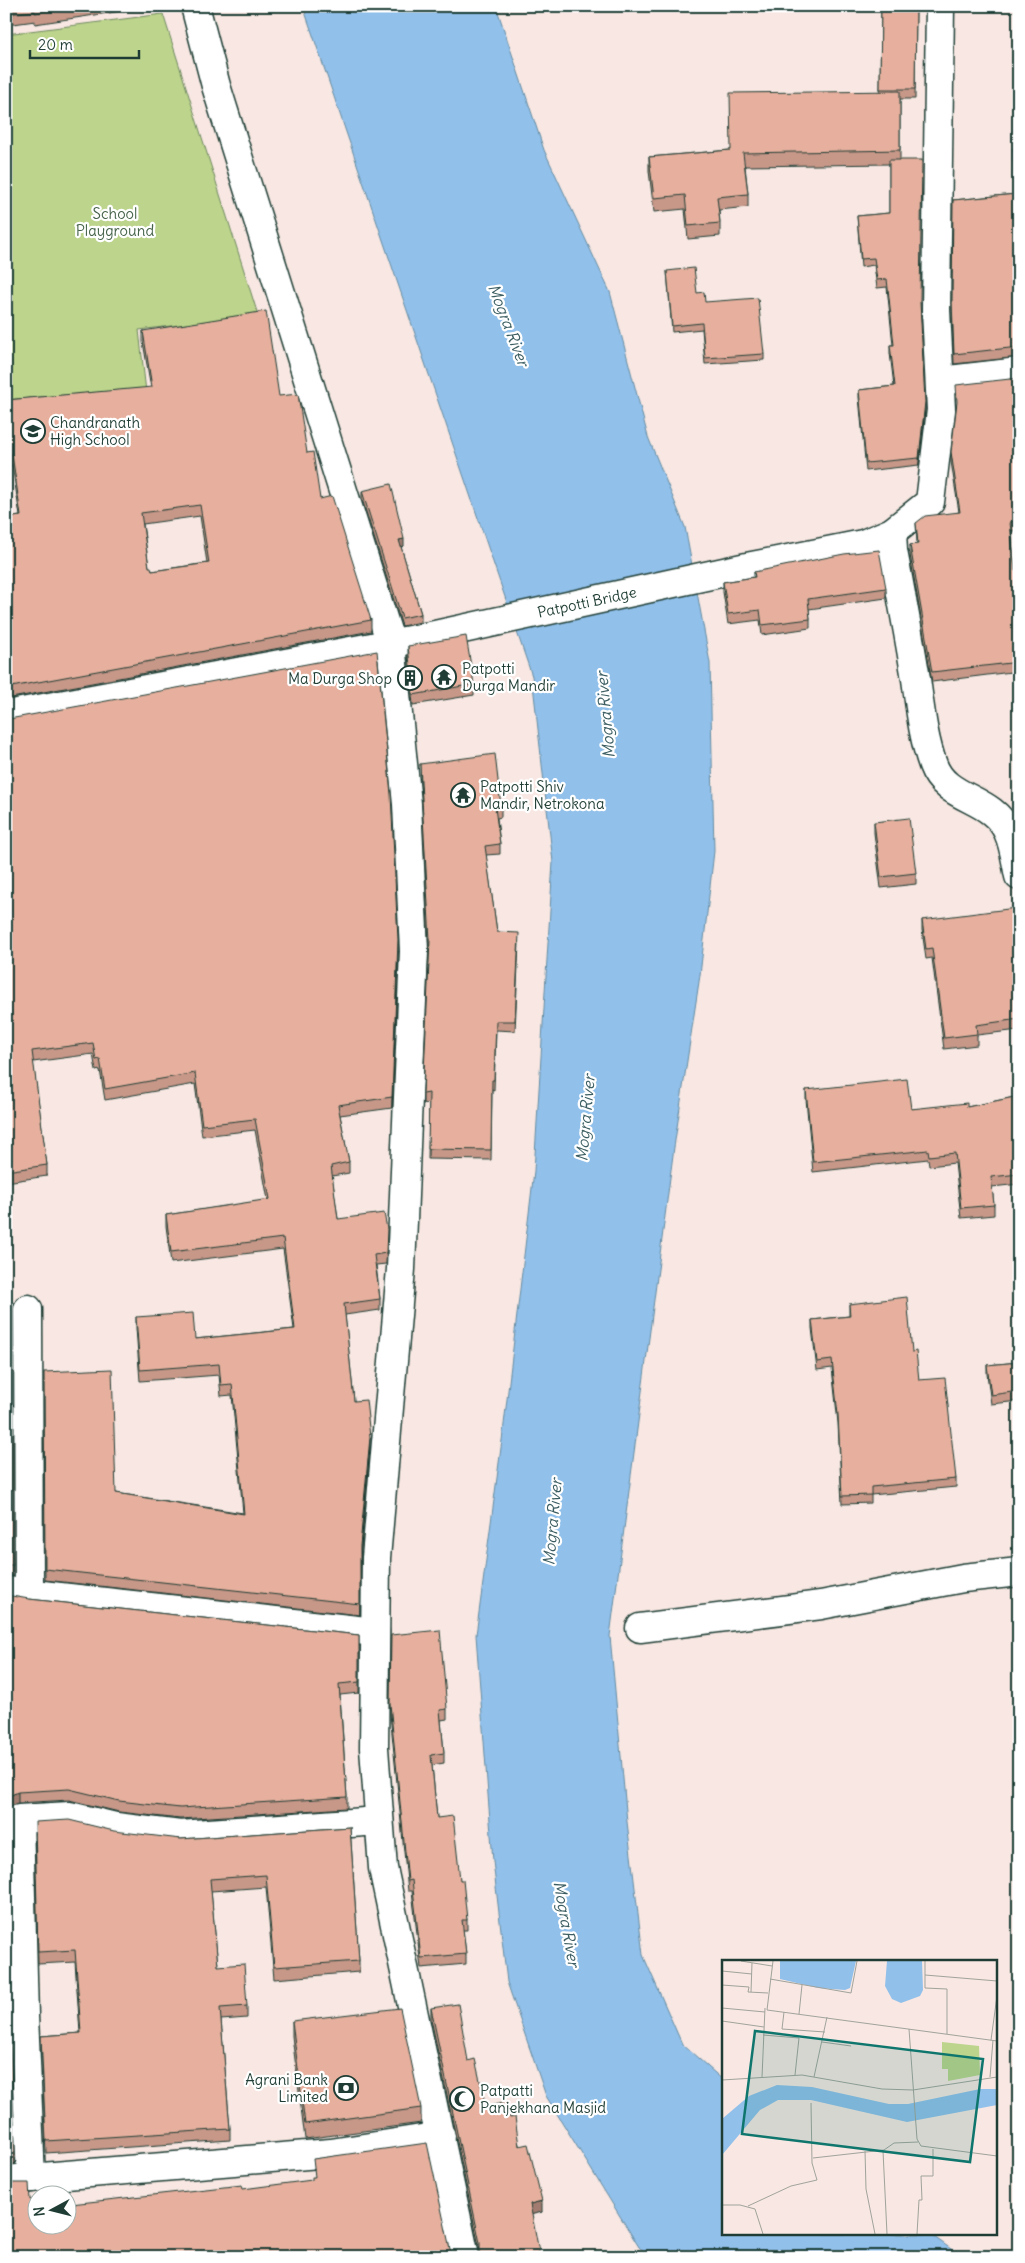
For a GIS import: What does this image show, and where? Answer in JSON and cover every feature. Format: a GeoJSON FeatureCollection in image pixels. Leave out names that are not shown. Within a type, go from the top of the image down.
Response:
{"type":"FeatureCollection","features":[{"type":"Feature","properties":{"kind":"street"},"geometry":{"type":"LineString","coordinates":[[195,6],[216,86],[390,644],[407,804],[414,951],[401,1269],[376,1558],[374,1748],[383,1868],[441,2136],[464,2257]]}},
{"type":"Feature","properties":{"kind":"street","name":"Patpotti Bridge"},"geometry":{"type":"LineString","coordinates":[[6,715],[426,637],[747,567],[864,544],[892,532],[930,502],[941,410],[936,310],[940,6]]}},
{"type":"Feature","properties":{"kind":"street"},"geometry":{"type":"LineString","coordinates":[[940,381],[1019,372]]}},
{"type":"Feature","properties":{"kind":"street"},"geometry":{"type":"LineString","coordinates":[[892,532],[893,551],[924,730],[933,766],[944,784],[976,800],[995,815],[1008,831],[1018,870]]}},
{"type":"Feature","properties":{"kind":"street"},"geometry":{"type":"LineString","coordinates":[[28,1310],[18,1592],[375,1632]]}},
{"type":"Feature","properties":{"kind":"street"},"geometry":{"type":"LineString","coordinates":[[640,1628],[821,1604],[963,1578],[1019,1572]]}},
{"type":"Feature","properties":{"kind":"street"},"geometry":{"type":"LineString","coordinates":[[379,1820],[180,1835],[116,1827],[70,1816],[19,1819],[24,2016],[19,2179],[331,2153],[441,2136]]}},
{"type":"Feature","properties":{"kind":"green space","name":"School Playground"},"geometry":{"type":"Polygon","coordinates":[[[163,14],[258,315],[139,330],[146,392],[6,405],[6,34],[163,14]]]}},
{"type":"Feature","properties":{"kind":"water","name":"Mogra River"},"geometry":{"type":"Polygon","coordinates":[[[303,6],[496,6],[544,150],[610,292],[648,437],[685,527],[710,663],[714,851],[700,975],[674,1147],[610,1636],[627,1822],[643,1955],[682,2044],[722,2079],[722,2236],[933,2236],[962,2257],[650,2257],[639,2247],[546,2096],[507,1982],[493,1861],[476,1635],[503,1433],[534,1171],[553,862],[532,676],[303,6]]]}},
{"type":"Feature","properties":{"kind":"building"},"geometry":{"type":"Polygon","coordinates":[[[6,6],[80,6],[35,13],[35,11],[6,14],[6,6]]]}},
{"type":"Feature","properties":{"kind":"building"},"geometry":{"type":"Polygon","coordinates":[[[881,6],[916,6],[915,89],[880,89],[881,6]]]}},
{"type":"Feature","properties":{"kind":"building"},"geometry":{"type":"Polygon","coordinates":[[[900,91],[900,150],[743,153],[748,194],[717,197],[720,223],[688,226],[685,195],[654,198],[649,157],[731,150],[730,93],[900,91]]]}},
{"type":"Feature","properties":{"kind":"building"},"geometry":{"type":"Polygon","coordinates":[[[1019,147],[1019,347],[954,354],[952,300],[953,200],[1017,194],[1013,148],[1019,147]]]}},
{"type":"Feature","properties":{"kind":"building"},"geometry":{"type":"Polygon","coordinates":[[[889,160],[922,160],[920,302],[925,402],[919,458],[866,463],[859,390],[895,386],[890,345],[894,345],[887,279],[877,280],[874,258],[861,259],[857,216],[889,213],[889,160]]]}},
{"type":"Feature","properties":{"kind":"building"},"geometry":{"type":"Polygon","coordinates":[[[694,268],[697,293],[704,292],[705,302],[758,298],[764,354],[705,358],[702,323],[672,326],[667,271],[694,268]]]}},
{"type":"Feature","properties":{"kind":"building"},"geometry":{"type":"Polygon","coordinates":[[[266,311],[279,396],[298,394],[307,453],[313,452],[320,499],[332,496],[371,620],[6,688],[6,518],[21,516],[12,454],[6,455],[6,400],[152,387],[143,331],[266,311]],[[200,505],[141,513],[149,567],[151,567],[152,571],[209,563],[200,505]]]}},
{"type":"Feature","properties":{"kind":"building"},"geometry":{"type":"Polygon","coordinates":[[[1019,378],[1019,521],[1010,522],[1015,571],[1019,571],[1019,662],[932,672],[910,545],[918,544],[916,523],[925,516],[960,512],[951,452],[957,402],[956,385],[1019,378]]]}},
{"type":"Feature","properties":{"kind":"building"},"geometry":{"type":"Polygon","coordinates":[[[391,484],[404,539],[399,540],[421,614],[402,618],[362,491],[391,484]]]}},
{"type":"Feature","properties":{"kind":"building"},"geometry":{"type":"Polygon","coordinates":[[[879,550],[886,588],[808,599],[810,619],[762,625],[760,610],[728,614],[723,582],[755,577],[754,572],[844,554],[879,550]]]}},
{"type":"Feature","properties":{"kind":"building","name":"Patpotti Durga Mandir"},"geometry":{"type":"Polygon","coordinates":[[[466,636],[474,684],[413,695],[408,646],[466,636]]]}},
{"type":"Feature","properties":{"kind":"building"},"geometry":{"type":"Polygon","coordinates":[[[377,651],[391,794],[398,940],[392,1097],[338,1105],[349,1162],[331,1166],[338,1219],[384,1213],[387,1229],[386,1253],[374,1255],[380,1299],[344,1304],[354,1401],[366,1400],[370,1437],[360,1546],[360,1604],[45,1569],[44,1372],[112,1369],[116,1493],[244,1514],[232,1384],[221,1385],[219,1364],[140,1370],[136,1317],[193,1313],[195,1339],[295,1329],[283,1238],[171,1252],[166,1215],[270,1199],[255,1119],[202,1125],[195,1073],[105,1089],[100,1059],[96,1060],[93,1043],[32,1051],[47,1165],[6,1171],[6,719],[377,651]]]}},
{"type":"Feature","properties":{"kind":"building"},"geometry":{"type":"Polygon","coordinates":[[[495,754],[501,807],[495,808],[500,844],[485,846],[497,932],[519,933],[515,1021],[496,1021],[494,1080],[492,1080],[491,1150],[428,1149],[429,1093],[423,1094],[430,940],[420,764],[495,754]]]}},
{"type":"Feature","properties":{"kind":"building"},"geometry":{"type":"Polygon","coordinates":[[[909,818],[916,873],[881,877],[874,822],[909,818]]]}},
{"type":"Feature","properties":{"kind":"building"},"geometry":{"type":"Polygon","coordinates":[[[1016,908],[1019,931],[1019,1019],[976,1025],[977,1034],[944,1038],[932,948],[926,949],[922,920],[1016,908]]]}},
{"type":"Feature","properties":{"kind":"building"},"geometry":{"type":"Polygon","coordinates":[[[907,1079],[911,1109],[967,1103],[967,1107],[1019,1096],[1019,1174],[991,1177],[994,1205],[961,1208],[955,1153],[929,1156],[928,1150],[813,1162],[806,1090],[907,1079]]]}},
{"type":"Feature","properties":{"kind":"building"},"geometry":{"type":"Polygon","coordinates":[[[907,1297],[912,1352],[916,1351],[919,1380],[945,1378],[956,1479],[871,1487],[871,1495],[842,1496],[838,1415],[832,1360],[817,1362],[812,1320],[850,1316],[849,1304],[907,1297]]]}},
{"type":"Feature","properties":{"kind":"building"},"geometry":{"type":"Polygon","coordinates":[[[1019,1362],[1019,1391],[991,1395],[987,1365],[1019,1362]]]}},
{"type":"Feature","properties":{"kind":"building"},"geometry":{"type":"Polygon","coordinates":[[[6,1419],[13,1419],[13,1565],[6,1565],[6,1419]]]}},
{"type":"Feature","properties":{"kind":"building"},"geometry":{"type":"Polygon","coordinates":[[[6,1595],[359,1635],[359,1682],[339,1684],[347,1797],[180,1808],[119,1801],[69,1789],[18,1792],[6,1800],[6,1595]]]}},
{"type":"Feature","properties":{"kind":"building"},"geometry":{"type":"Polygon","coordinates":[[[440,1630],[447,1709],[440,1710],[444,1753],[431,1755],[437,1818],[453,1816],[460,1880],[463,1880],[467,1920],[462,1920],[466,1954],[421,1958],[412,1880],[408,1881],[390,1704],[391,1635],[440,1630]]]}},
{"type":"Feature","properties":{"kind":"building"},"geometry":{"type":"Polygon","coordinates":[[[69,1820],[114,1831],[181,1839],[350,1827],[359,1961],[274,1967],[266,1875],[210,1879],[218,1966],[244,1964],[247,2006],[220,2008],[230,2129],[46,2141],[41,2036],[81,2033],[75,1950],[38,1952],[35,1822],[69,1820]]]}},
{"type":"Feature","properties":{"kind":"building"},"geometry":{"type":"Polygon","coordinates":[[[6,1922],[8,1984],[6,1984],[6,1922]]]}},
{"type":"Feature","properties":{"kind":"building"},"geometry":{"type":"Polygon","coordinates":[[[458,2004],[468,2061],[475,2059],[486,2107],[506,2102],[510,2118],[515,2117],[519,2146],[528,2144],[542,2201],[530,2204],[540,2257],[476,2257],[480,2251],[480,2243],[431,2008],[458,2004]]]}},
{"type":"Feature","properties":{"kind":"building"},"geometry":{"type":"Polygon","coordinates":[[[400,2008],[421,2108],[305,2124],[292,2021],[400,2008]]]}},
{"type":"Feature","properties":{"kind":"building"},"geometry":{"type":"Polygon","coordinates":[[[6,2042],[10,2042],[15,2153],[6,2155],[6,2042]]]}},
{"type":"Feature","properties":{"kind":"building"},"geometry":{"type":"Polygon","coordinates":[[[427,2143],[450,2249],[454,2257],[6,2257],[6,2183],[29,2183],[28,2236],[78,2236],[78,2203],[242,2185],[243,2189],[312,2180],[312,2177],[315,2177],[313,2159],[427,2143]]]}},
{"type":"Feature","properties":{"kind":"place","name":"Chandranath High School"},"geometry":{"type":"Point","coordinates":[33,431]}},
{"type":"Feature","properties":{"kind":"place","name":"Patpotti Durga Mandir"},"geometry":{"type":"Point","coordinates":[444,677]}},
{"type":"Feature","properties":{"kind":"place","name":"Ma Durga Shop"},"geometry":{"type":"Point","coordinates":[410,678]}},
{"type":"Feature","properties":{"kind":"place","name":"Patpotti Shiv Mandir, Netrokona"},"geometry":{"type":"Point","coordinates":[463,795]}},
{"type":"Feature","properties":{"kind":"place","name":"Agrani Bank Limited"},"geometry":{"type":"Point","coordinates":[346,2088]}},
{"type":"Feature","properties":{"kind":"place","name":"Patpatti Panjekhana Masjid"},"geometry":{"type":"Point","coordinates":[462,2099]}}]}
